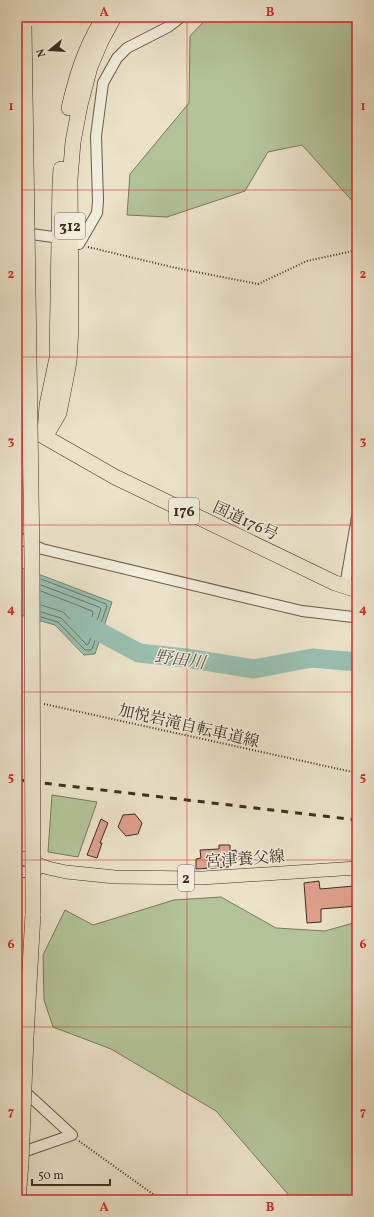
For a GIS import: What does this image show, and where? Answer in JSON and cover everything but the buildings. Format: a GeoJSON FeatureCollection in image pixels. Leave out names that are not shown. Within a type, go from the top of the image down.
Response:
{"type":"FeatureCollection","features":[{"type":"Feature","properties":{"kind":"highway","name":"312"},"geometry":{"type":"LineString","coordinates":[[45,437],[47,405],[57,358],[60,182],[66,122],[74,86],[88,44],[104,17]]}},
{"type":"Feature","properties":{"kind":"highway","name":"312"},"geometry":{"type":"LineString","coordinates":[[45,437],[59,413],[69,362],[71,328],[70,179],[73,142],[80,105],[90,67],[101,41],[114,17]]}},
{"type":"Feature","properties":{"kind":"highway"},"geometry":{"type":"LineString","coordinates":[[18,1200],[33,914],[32,558],[24,21]]}},
{"type":"Feature","properties":{"kind":"highway","name":"国道176号"},"geometry":{"type":"LineString","coordinates":[[17,421],[115,477],[335,583],[351,588]]}},
{"type":"Feature","properties":{"kind":"main road","name":"宮津養父線"},"geometry":{"type":"LineString","coordinates":[[17,856],[48,868],[66,872],[115,877],[202,878],[357,868]]}},
{"type":"Feature","properties":{"kind":"street"},"geometry":{"type":"LineString","coordinates":[[77,244],[97,213],[96,136],[103,83],[117,58],[127,48],[168,27],[181,17]]}},
{"type":"Feature","properties":{"kind":"street"},"geometry":{"type":"LineString","coordinates":[[17,232],[53,237]]}},
{"type":"Feature","properties":{"kind":"street"},"geometry":{"type":"LineString","coordinates":[[351,588],[357,517]]}},
{"type":"Feature","properties":{"kind":"street"},"geometry":{"type":"LineString","coordinates":[[17,538],[42,549],[302,611],[353,617],[357,614]]}},
{"type":"Feature","properties":{"kind":"street"},"geometry":{"type":"LineString","coordinates":[[17,871],[24,872],[48,868]]}},
{"type":"Feature","properties":{"kind":"street"},"geometry":{"type":"LineString","coordinates":[[17,1085],[72,1135],[19,1159]]}},
{"type":"Feature","properties":{"kind":"path"},"geometry":{"type":"LineString","coordinates":[[77,244],[176,268],[258,284],[307,261],[353,251],[357,245]]}},
{"type":"Feature","properties":{"kind":"path","name":"加悦岩滝自転車道線"},"geometry":{"type":"LineString","coordinates":[[40,703],[357,773]]}},
{"type":"Feature","properties":{"kind":"path"},"geometry":{"type":"LineString","coordinates":[[72,1135],[162,1200]]}},
{"type":"Feature","properties":{"kind":"shaded area"},"geometry":{"type":"Polygon","coordinates":[[[208,17],[357,17],[357,202],[355,204],[302,145],[268,152],[245,191],[167,217],[127,215],[130,174],[189,103],[190,36],[208,17]]]}},
{"type":"Feature","properties":{"kind":"shaded area"},"geometry":{"type":"Polygon","coordinates":[[[52,795],[97,802],[78,857],[48,852],[52,795]]]}},
{"type":"Feature","properties":{"kind":"shaded area"},"geometry":{"type":"Polygon","coordinates":[[[221,897],[276,928],[325,931],[357,922],[357,1200],[293,1200],[216,1111],[111,1049],[53,1027],[44,1000],[43,955],[65,910],[93,925],[174,900],[221,897]]]}},
{"type":"Feature","properties":{"kind":"water"},"geometry":{"type":"Polygon","coordinates":[[[17,566],[112,602],[95,654],[84,655],[55,625],[17,614],[17,566]]]}},
{"type":"Feature","properties":{"kind":"waterway","name":"野田川"},"geometry":{"type":"LineString","coordinates":[[79,621],[139,653],[186,658],[254,669],[312,658],[357,662]]}},
{"type":"Feature","properties":{"kind":"railway"},"geometry":{"type":"LineString","coordinates":[[17,780],[357,820]]}}]}
